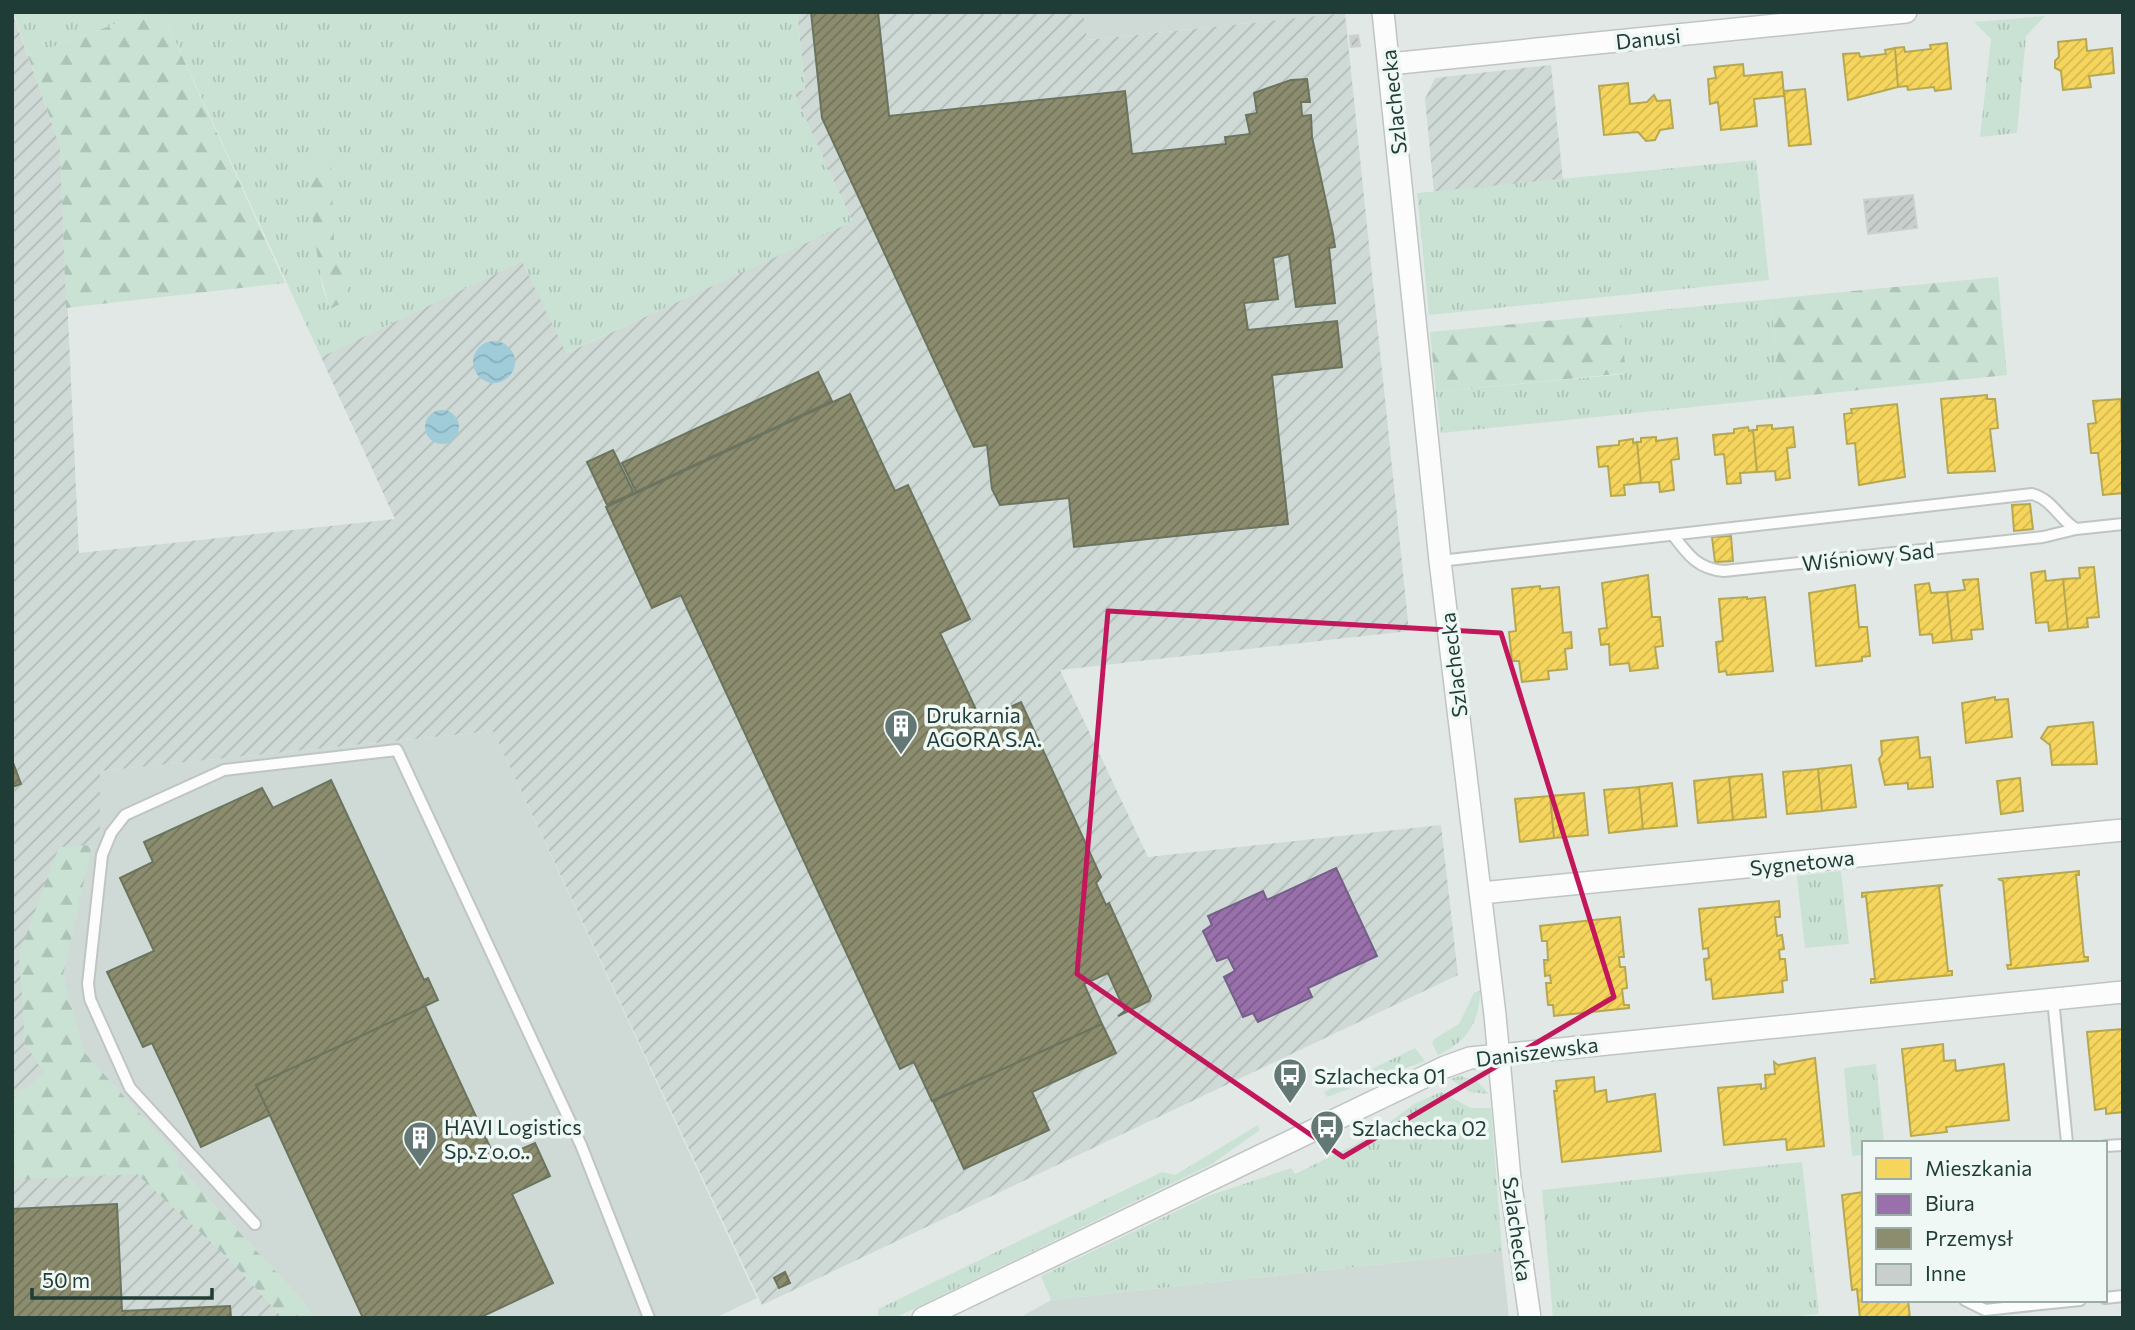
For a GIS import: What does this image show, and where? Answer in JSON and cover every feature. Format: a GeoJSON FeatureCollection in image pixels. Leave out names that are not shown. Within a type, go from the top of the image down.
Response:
{"type":"FeatureCollection","features":[{"type":"Feature","properties":{"kind":"street","name":"Szlachecka"},"geometry":{"type":"LineString","coordinates":[[1383,12],[1440,561],[1481,893],[1510,1179],[1530,1318]]}},
{"type":"Feature","properties":{"kind":"street","name":"Danusi"},"geometry":{"type":"LineString","coordinates":[[1389,64],[1906,12]]}},
{"type":"Feature","properties":{"kind":"street","name":"Sygnetowa"},"geometry":{"type":"LineString","coordinates":[[1481,893],[2123,830]]}},
{"type":"Feature","properties":{"kind":"street","name":"Daniszewska"},"geometry":{"type":"LineString","coordinates":[[923,1318],[1445,1067],[1470,1058],[2123,992]]}},
{"type":"Feature","properties":{"kind":"lane"},"geometry":{"type":"LineString","coordinates":[[1440,561],[1673,535],[1711,528],[2032,494],[2049,501],[2063,522],[2076,529]]}},
{"type":"Feature","properties":{"kind":"lane","name":"Wiśniowy Sad"},"geometry":{"type":"LineString","coordinates":[[1673,535],[1690,558],[1707,570],[1724,571],[2043,537],[2076,529],[2123,524]]}},
{"type":"Feature","properties":{"kind":"lane"},"geometry":{"type":"LineString","coordinates":[[256,1224],[130,1088],[89,999],[88,985],[102,855],[111,833],[125,815],[224,770],[397,750],[581,1145],[649,1318]]}},
{"type":"Feature","properties":{"kind":"lane"},"geometry":{"type":"LineString","coordinates":[[2053,999],[2067,1141]]}},
{"type":"Feature","properties":{"kind":"lane"},"geometry":{"type":"LineString","coordinates":[[1969,1302],[1985,1310],[2061,1302]]}},
{"type":"Feature","properties":{"kind":"highlighted area"},"geometry":{"type":"Polygon","coordinates":[[[1108,611],[1501,633],[1614,997],[1343,1157],[1077,974],[1108,611]]]}},
{"type":"Feature","properties":{"kind":"shaded area"},"geometry":{"type":"Polygon","coordinates":[[[12,12],[60,146],[79,553],[395,519],[321,357],[522,261],[567,353],[852,221],[793,92],[805,89],[797,12],[1083,12],[1087,40],[1345,13],[1409,631],[1060,670],[1148,857],[1441,825],[1458,975],[762,1305],[493,731],[100,771],[100,831],[92,845],[63,975],[84,1052],[178,1156],[178,1166],[230,1260],[283,1318],[12,1318],[12,12]]]}},
{"type":"Feature","properties":{"kind":"shaded area"},"geometry":{"type":"Polygon","coordinates":[[[1083,12],[1346,12],[1346,13],[1086,40],[1083,12]]]}},
{"type":"Feature","properties":{"kind":"shaded area"},"geometry":{"type":"Polygon","coordinates":[[[1551,65],[1563,180],[1434,192],[1425,99],[1435,78],[1551,65]]]}},
{"type":"Feature","properties":{"kind":"shaded area"},"geometry":{"type":"Polygon","coordinates":[[[493,731],[757,1298],[715,1318],[313,1318],[302,1300],[178,1166],[178,1156],[84,1052],[63,975],[92,845],[100,831],[99,771],[493,731]]]}},
{"type":"Feature","properties":{"kind":"shaded area"},"geometry":{"type":"Polygon","coordinates":[[[1502,1251],[1509,1318],[1019,1318],[1051,1300],[1502,1251]]]}},
{"type":"Feature","properties":{"kind":"green space"},"geometry":{"type":"Polygon","coordinates":[[[13,12],[148,12],[28,56],[13,12]]]}},
{"type":"Feature","properties":{"kind":"green space"},"geometry":{"type":"Polygon","coordinates":[[[148,12],[162,12],[285,283],[66,308],[60,146],[28,56],[148,12]]]}},
{"type":"Feature","properties":{"kind":"green space"},"geometry":{"type":"Polygon","coordinates":[[[162,12],[797,12],[805,90],[794,92],[852,222],[566,353],[522,261],[321,357],[162,12]],[[308,166],[322,286],[330,309],[349,298],[334,239],[331,187],[308,166]]]}},
{"type":"Feature","properties":{"kind":"green space"},"geometry":{"type":"Polygon","coordinates":[[[2045,16],[2026,36],[2017,133],[1980,137],[1991,39],[1974,22],[2045,16]]]}},
{"type":"Feature","properties":{"kind":"green space"},"geometry":{"type":"Polygon","coordinates":[[[314,160],[331,160],[334,239],[350,299],[330,309],[321,274],[313,220],[308,166],[314,160]]]}},
{"type":"Feature","properties":{"kind":"green space"},"geometry":{"type":"Polygon","coordinates":[[[1756,160],[1769,280],[1429,315],[1417,193],[1756,160]]]}},
{"type":"Feature","properties":{"kind":"green space"},"geometry":{"type":"Polygon","coordinates":[[[1998,277],[2007,375],[1781,398],[1771,299],[1998,277]]]}},
{"type":"Feature","properties":{"kind":"green space"},"geometry":{"type":"Polygon","coordinates":[[[1771,299],[1781,398],[1441,433],[1436,392],[1625,374],[1620,314],[1771,299]]]}},
{"type":"Feature","properties":{"kind":"green space"},"geometry":{"type":"Polygon","coordinates":[[[1620,314],[1626,373],[1436,392],[1430,332],[1620,314]]]}},
{"type":"Feature","properties":{"kind":"green space"},"geometry":{"type":"Polygon","coordinates":[[[92,845],[63,975],[84,1052],[178,1156],[178,1166],[302,1300],[313,1318],[283,1318],[230,1260],[137,1174],[12,1180],[12,1093],[28,1087],[44,1073],[25,1044],[19,954],[59,847],[92,845]]]}},
{"type":"Feature","properties":{"kind":"green space"},"geometry":{"type":"Polygon","coordinates":[[[1841,871],[1849,944],[1805,948],[1797,876],[1841,871]]]}},
{"type":"Feature","properties":{"kind":"green space"},"geometry":{"type":"Polygon","coordinates":[[[1480,991],[1477,1012],[1470,1030],[1464,1038],[1438,1055],[1432,1043],[1434,1039],[1459,1024],[1474,993],[1480,991]]]}},
{"type":"Feature","properties":{"kind":"green space"},"geometry":{"type":"Polygon","coordinates":[[[1415,1048],[1425,1061],[1327,1097],[1324,1092],[1415,1048]]]}},
{"type":"Feature","properties":{"kind":"green space"},"geometry":{"type":"Polygon","coordinates":[[[1876,1064],[1884,1141],[1862,1141],[1862,1155],[1852,1156],[1844,1068],[1876,1064]]]}},
{"type":"Feature","properties":{"kind":"green space"},"geometry":{"type":"Polygon","coordinates":[[[1460,1076],[1476,1080],[1489,1094],[1470,1092],[1450,1079],[1460,1076]]]}},
{"type":"Feature","properties":{"kind":"green space"},"geometry":{"type":"Polygon","coordinates":[[[1441,1092],[1471,1108],[1491,1108],[1502,1251],[1051,1300],[1041,1276],[1208,1196],[1291,1168],[1295,1174],[1368,1138],[1414,1104],[1441,1092]]]}},
{"type":"Feature","properties":{"kind":"green space"},"geometry":{"type":"Polygon","coordinates":[[[1258,1125],[1260,1130],[1212,1164],[895,1318],[878,1318],[878,1309],[1162,1172],[1175,1175],[1258,1125]]]}},
{"type":"Feature","properties":{"kind":"green space"},"geometry":{"type":"Polygon","coordinates":[[[1802,1162],[1819,1314],[1780,1318],[1553,1318],[1542,1190],[1802,1162]]]}},
{"type":"Feature","properties":{"kind":"water"},"geometry":{"type":"Polygon","coordinates":[[[494,341],[509,347],[515,362],[509,377],[494,383],[479,377],[473,362],[479,347],[494,341]]]}},
{"type":"Feature","properties":{"kind":"water"},"geometry":{"type":"Polygon","coordinates":[[[442,410],[454,415],[459,427],[454,439],[442,444],[430,439],[425,427],[430,415],[442,410]]]}},
{"type":"Feature","properties":{"kind":"building: Mieszkania"},"geometry":{"type":"Polygon","coordinates":[[[2086,39],[2087,51],[2112,48],[2114,73],[2089,76],[2091,87],[2063,90],[2061,71],[2055,68],[2055,61],[2059,57],[2058,42],[2086,39]]]}},
{"type":"Feature","properties":{"kind":"building: Mieszkania"},"geometry":{"type":"Polygon","coordinates":[[[1947,43],[1951,89],[1935,91],[1934,87],[1908,90],[1907,86],[1898,87],[1895,48],[1904,47],[1905,52],[1931,49],[1930,45],[1947,43]]]}},
{"type":"Feature","properties":{"kind":"building: Mieszkania"},"geometry":{"type":"Polygon","coordinates":[[[1895,48],[1898,87],[1848,100],[1843,54],[1859,53],[1860,57],[1886,54],[1885,50],[1895,48]]]}},
{"type":"Feature","properties":{"kind":"building: Mieszkania"},"geometry":{"type":"Polygon","coordinates":[[[1743,64],[1744,76],[1782,72],[1784,96],[1754,99],[1757,126],[1721,130],[1718,102],[1710,104],[1708,79],[1716,78],[1714,67],[1743,64]]]}},
{"type":"Feature","properties":{"kind":"building: Mieszkania"},"geometry":{"type":"Polygon","coordinates":[[[1628,83],[1630,104],[1647,102],[1654,95],[1657,101],[1670,100],[1673,128],[1660,130],[1655,140],[1646,141],[1638,132],[1604,135],[1599,86],[1628,83]]]}},
{"type":"Feature","properties":{"kind":"building: Mieszkania"},"geometry":{"type":"Polygon","coordinates":[[[1805,89],[1811,144],[1789,146],[1784,91],[1805,89]]]}},
{"type":"Feature","properties":{"kind":"building: Mieszkania"},"geometry":{"type":"Polygon","coordinates":[[[1987,395],[1987,399],[1995,399],[1998,428],[1990,429],[1995,471],[1948,473],[1941,399],[1987,395]]]}},
{"type":"Feature","properties":{"kind":"building: Mieszkania"},"geometry":{"type":"Polygon","coordinates":[[[2121,399],[2123,493],[2103,495],[2098,453],[2091,453],[2088,424],[2096,423],[2093,401],[2121,399]]]}},
{"type":"Feature","properties":{"kind":"building: Mieszkania"},"geometry":{"type":"Polygon","coordinates":[[[1897,404],[1905,477],[1859,485],[1855,443],[1847,444],[1844,414],[1852,413],[1851,409],[1897,404]]]}},
{"type":"Feature","properties":{"kind":"building: Mieszkania"},"geometry":{"type":"Polygon","coordinates":[[[1772,425],[1772,429],[1793,427],[1795,447],[1787,448],[1790,478],[1776,480],[1775,471],[1757,472],[1753,430],[1757,430],[1757,426],[1772,425]]]}},
{"type":"Feature","properties":{"kind":"building: Mieszkania"},"geometry":{"type":"Polygon","coordinates":[[[1748,427],[1749,431],[1753,430],[1757,472],[1740,473],[1741,483],[1727,484],[1724,454],[1715,455],[1713,435],[1734,433],[1734,429],[1748,427]]]}},
{"type":"Feature","properties":{"kind":"building: Mieszkania"},"geometry":{"type":"Polygon","coordinates":[[[1656,437],[1656,441],[1677,438],[1679,459],[1671,460],[1674,490],[1660,492],[1659,482],[1641,483],[1637,442],[1641,442],[1641,438],[1656,437]]]}},
{"type":"Feature","properties":{"kind":"building: Mieszkania"},"geometry":{"type":"Polygon","coordinates":[[[1633,439],[1633,443],[1637,442],[1641,483],[1624,485],[1625,495],[1611,496],[1608,466],[1599,467],[1597,447],[1619,445],[1619,441],[1633,439]]]}},
{"type":"Feature","properties":{"kind":"building: Mieszkania"},"geometry":{"type":"Polygon","coordinates":[[[2030,504],[2033,529],[2014,531],[2012,505],[2030,504]]]}},
{"type":"Feature","properties":{"kind":"building: Mieszkania"},"geometry":{"type":"Polygon","coordinates":[[[1731,536],[1733,561],[1715,562],[1712,537],[1731,536]]]}},
{"type":"Feature","properties":{"kind":"building: Mieszkania"},"geometry":{"type":"Polygon","coordinates":[[[2094,567],[2099,617],[2087,618],[2088,627],[2068,629],[2063,579],[2080,578],[2079,568],[2094,567]]]}},
{"type":"Feature","properties":{"kind":"building: Mieszkania"},"geometry":{"type":"Polygon","coordinates":[[[2045,571],[2046,581],[2063,579],[2068,629],[2049,631],[2048,622],[2036,623],[2031,573],[2045,571]]]}},
{"type":"Feature","properties":{"kind":"building: Mieszkania"},"geometry":{"type":"Polygon","coordinates":[[[1648,575],[1652,617],[1660,617],[1663,646],[1655,647],[1658,668],[1630,671],[1629,663],[1610,665],[1609,644],[1601,645],[1599,629],[1607,628],[1602,583],[1648,575]]]}},
{"type":"Feature","properties":{"kind":"building: Mieszkania"},"geometry":{"type":"Polygon","coordinates":[[[1978,579],[1983,629],[1971,630],[1972,639],[1952,641],[1947,592],[1965,590],[1963,580],[1978,579]]]}},
{"type":"Feature","properties":{"kind":"building: Mieszkania"},"geometry":{"type":"Polygon","coordinates":[[[1929,583],[1931,593],[1947,592],[1952,641],[1933,643],[1932,634],[1920,635],[1915,585],[1929,583]]]}},
{"type":"Feature","properties":{"kind":"building: Mieszkania"},"geometry":{"type":"Polygon","coordinates":[[[1855,585],[1859,627],[1867,627],[1870,656],[1862,657],[1862,661],[1816,666],[1809,593],[1855,585]]]}},
{"type":"Feature","properties":{"kind":"building: Mieszkania"},"geometry":{"type":"Polygon","coordinates":[[[1540,586],[1540,589],[1559,587],[1563,633],[1571,632],[1572,648],[1565,649],[1567,669],[1548,671],[1549,679],[1522,682],[1519,661],[1512,661],[1509,632],[1516,631],[1512,589],[1540,586]]]}},
{"type":"Feature","properties":{"kind":"building: Mieszkania"},"geometry":{"type":"Polygon","coordinates":[[[1765,597],[1773,671],[1727,675],[1726,671],[1719,672],[1716,642],[1723,641],[1719,599],[1765,597]]]}},
{"type":"Feature","properties":{"kind":"building: Mieszkania"},"geometry":{"type":"Polygon","coordinates":[[[1995,697],[1995,700],[2008,699],[2012,737],[1966,743],[1962,703],[1995,697]]]}},
{"type":"Feature","properties":{"kind":"building: Mieszkania"},"geometry":{"type":"Polygon","coordinates":[[[2093,722],[2097,764],[2052,765],[2050,745],[2041,738],[2048,727],[2093,722]]]}},
{"type":"Feature","properties":{"kind":"building: Mieszkania"},"geometry":{"type":"Polygon","coordinates":[[[1918,737],[1920,758],[1930,757],[1933,787],[1908,789],[1908,783],[1885,785],[1879,759],[1882,755],[1881,741],[1918,737]]]}},
{"type":"Feature","properties":{"kind":"building: Mieszkania"},"geometry":{"type":"Polygon","coordinates":[[[1851,765],[1856,807],[1822,811],[1818,769],[1851,765]]]}},
{"type":"Feature","properties":{"kind":"building: Mieszkania"},"geometry":{"type":"Polygon","coordinates":[[[1818,769],[1822,811],[1787,814],[1783,772],[1818,769]]]}},
{"type":"Feature","properties":{"kind":"building: Mieszkania"},"geometry":{"type":"Polygon","coordinates":[[[1762,774],[1766,817],[1733,820],[1729,777],[1762,774]]]}},
{"type":"Feature","properties":{"kind":"building: Mieszkania"},"geometry":{"type":"Polygon","coordinates":[[[1729,777],[1733,820],[1698,823],[1694,781],[1729,777]]]}},
{"type":"Feature","properties":{"kind":"building: Mieszkania"},"geometry":{"type":"Polygon","coordinates":[[[2020,778],[2023,811],[2001,814],[1997,781],[2020,778]]]}},
{"type":"Feature","properties":{"kind":"building: Mieszkania"},"geometry":{"type":"Polygon","coordinates":[[[1672,783],[1677,826],[1643,829],[1639,787],[1672,783]]]}},
{"type":"Feature","properties":{"kind":"building: Mieszkania"},"geometry":{"type":"Polygon","coordinates":[[[1639,787],[1643,829],[1609,833],[1604,790],[1639,787]]]}},
{"type":"Feature","properties":{"kind":"building: Mieszkania"},"geometry":{"type":"Polygon","coordinates":[[[1584,793],[1588,835],[1554,838],[1550,796],[1584,793]]]}},
{"type":"Feature","properties":{"kind":"building: Mieszkania"},"geometry":{"type":"Polygon","coordinates":[[[1550,796],[1554,838],[1520,842],[1515,799],[1550,796]]]}},
{"type":"Feature","properties":{"kind":"building: Mieszkania"},"geometry":{"type":"Polygon","coordinates":[[[2079,871],[2079,875],[2076,875],[2084,957],[2088,957],[2088,961],[2008,969],[2007,965],[2011,965],[2003,881],[1998,879],[2079,871]]]}},
{"type":"Feature","properties":{"kind":"building: Mieszkania"},"geometry":{"type":"Polygon","coordinates":[[[1943,885],[1939,887],[1948,971],[1952,971],[1952,975],[1871,983],[1871,979],[1875,979],[1866,896],[1862,897],[1862,893],[1943,885]]]}},
{"type":"Feature","properties":{"kind":"building: Mieszkania"},"geometry":{"type":"Polygon","coordinates":[[[1779,901],[1780,917],[1775,917],[1777,936],[1782,935],[1784,949],[1779,950],[1780,959],[1785,959],[1787,980],[1782,981],[1783,992],[1713,999],[1711,979],[1706,980],[1704,959],[1709,958],[1708,948],[1703,949],[1699,909],[1779,901]]]}},
{"type":"Feature","properties":{"kind":"building: Mieszkania"},"geometry":{"type":"Polygon","coordinates":[[[1620,917],[1624,957],[1619,957],[1620,967],[1625,967],[1627,988],[1622,989],[1624,1005],[1629,1005],[1629,1008],[1554,1016],[1553,1005],[1548,1005],[1546,983],[1551,983],[1550,975],[1545,976],[1547,941],[1542,941],[1540,926],[1620,917]]]}},
{"type":"Feature","properties":{"kind":"building: Mieszkania"},"geometry":{"type":"Polygon","coordinates":[[[2123,1029],[2123,1112],[2106,1114],[2106,1108],[2095,1110],[2087,1032],[2123,1029]]]}},
{"type":"Feature","properties":{"kind":"building: Mieszkania"},"geometry":{"type":"Polygon","coordinates":[[[1943,1044],[1944,1061],[1955,1060],[1956,1071],[2004,1064],[2009,1120],[1946,1127],[1947,1132],[1911,1136],[1902,1049],[1943,1044]]]}},
{"type":"Feature","properties":{"kind":"building: Mieszkania"},"geometry":{"type":"Polygon","coordinates":[[[1815,1058],[1824,1146],[1787,1150],[1786,1139],[1724,1145],[1718,1088],[1761,1084],[1761,1089],[1766,1088],[1765,1075],[1775,1074],[1774,1062],[1778,1065],[1815,1058]]]}},
{"type":"Feature","properties":{"kind":"building: Mieszkania"},"geometry":{"type":"Polygon","coordinates":[[[1594,1077],[1595,1092],[1606,1090],[1607,1102],[1655,1094],[1661,1151],[1562,1162],[1554,1091],[1557,1091],[1556,1081],[1594,1077]]]}},
{"type":"Feature","properties":{"kind":"building: Mieszkania"},"geometry":{"type":"Polygon","coordinates":[[[1862,1192],[1862,1302],[1908,1302],[1910,1318],[1860,1318],[1857,1289],[1852,1290],[1842,1195],[1862,1192]]]}},
{"type":"Feature","properties":{"kind":"building: Biura"},"geometry":{"type":"Polygon","coordinates":[[[1336,868],[1377,956],[1308,988],[1312,997],[1258,1022],[1253,1013],[1243,1017],[1224,977],[1235,971],[1228,957],[1217,961],[1203,931],[1212,925],[1208,916],[1263,891],[1267,900],[1336,868]]]}},
{"type":"Feature","properties":{"kind":"building: Przemysł"},"geometry":{"type":"Polygon","coordinates":[[[811,12],[878,12],[889,116],[1125,91],[1132,154],[1226,144],[1225,137],[1250,134],[1246,115],[1257,113],[1254,93],[1291,80],[1307,79],[1310,102],[1301,102],[1302,116],[1311,115],[1312,137],[1333,234],[1335,247],[1329,248],[1335,303],[1296,307],[1289,254],[1273,258],[1278,299],[1244,303],[1248,330],[1337,321],[1342,367],[1272,375],[1288,524],[1074,547],[1069,498],[1000,505],[992,489],[987,445],[974,447],[822,118],[811,12]]]}},
{"type":"Feature","properties":{"kind":"building: Przemysł"},"geometry":{"type":"Polygon","coordinates":[[[818,372],[832,401],[636,492],[622,463],[818,372]]]}},
{"type":"Feature","properties":{"kind":"building: Przemysł","name":"Drukarnia AGORA S.A."},"geometry":{"type":"Polygon","coordinates":[[[850,394],[895,491],[908,485],[970,619],[940,633],[979,716],[986,712],[989,717],[1021,702],[1101,877],[1096,883],[1106,905],[1109,903],[1151,996],[1149,1001],[1118,1016],[1125,1011],[1108,973],[1084,984],[1102,1024],[932,1101],[914,1062],[900,1069],[681,595],[652,608],[606,507],[850,394]]]}},
{"type":"Feature","properties":{"kind":"building: Przemysł"},"geometry":{"type":"Polygon","coordinates":[[[613,450],[634,493],[607,505],[587,462],[613,450]]]}},
{"type":"Feature","properties":{"kind":"building: Przemysł"},"geometry":{"type":"Polygon","coordinates":[[[12,760],[21,784],[12,787],[12,760]]]}},
{"type":"Feature","properties":{"kind":"building: Przemysł"},"geometry":{"type":"Polygon","coordinates":[[[331,780],[424,980],[428,978],[438,1000],[256,1085],[270,1115],[201,1147],[152,1043],[143,1047],[107,972],[154,951],[120,878],[153,862],[144,842],[262,788],[273,808],[331,780]]]}},
{"type":"Feature","properties":{"kind":"building: Przemysł","name":"HAVI Logistics Sp. z o.o.."},"geometry":{"type":"Polygon","coordinates":[[[425,1006],[496,1160],[535,1143],[550,1176],[512,1194],[553,1283],[479,1318],[363,1318],[256,1085],[425,1006]]]}},
{"type":"Feature","properties":{"kind":"building: Przemysł"},"geometry":{"type":"Polygon","coordinates":[[[1102,1024],[1116,1053],[1032,1092],[1049,1130],[964,1169],[933,1101],[1102,1024]]]}},
{"type":"Feature","properties":{"kind":"building: Przemysł"},"geometry":{"type":"Polygon","coordinates":[[[117,1204],[122,1311],[230,1306],[231,1318],[12,1318],[12,1209],[117,1204]]]}},
{"type":"Feature","properties":{"kind":"building: Przemysł"},"geometry":{"type":"Polygon","coordinates":[[[785,1272],[790,1283],[779,1288],[774,1278],[785,1272]]]}},
{"type":"Feature","properties":{"kind":"building: Inne"},"geometry":{"type":"Polygon","coordinates":[[[1358,35],[1360,46],[1351,47],[1350,36],[1358,35]]]}},
{"type":"Feature","properties":{"kind":"building: Inne"},"geometry":{"type":"Polygon","coordinates":[[[1913,195],[1917,228],[1868,234],[1864,200],[1913,195]]]}},
{"type":"Feature","properties":{"kind":"place","name":"Drukarnia AGORA S.A."},"geometry":{"type":"Point","coordinates":[901,756]}},
{"type":"Feature","properties":{"kind":"place","name":"Szlachecka 01"},"geometry":{"type":"Point","coordinates":[1290,1105]}},
{"type":"Feature","properties":{"kind":"place","name":"Szlachecka 02"},"geometry":{"type":"Point","coordinates":[1327,1157]}},
{"type":"Feature","properties":{"kind":"place","name":"HAVI Logistics Sp. z o.o.."},"geometry":{"type":"Point","coordinates":[420,1168]}}]}
